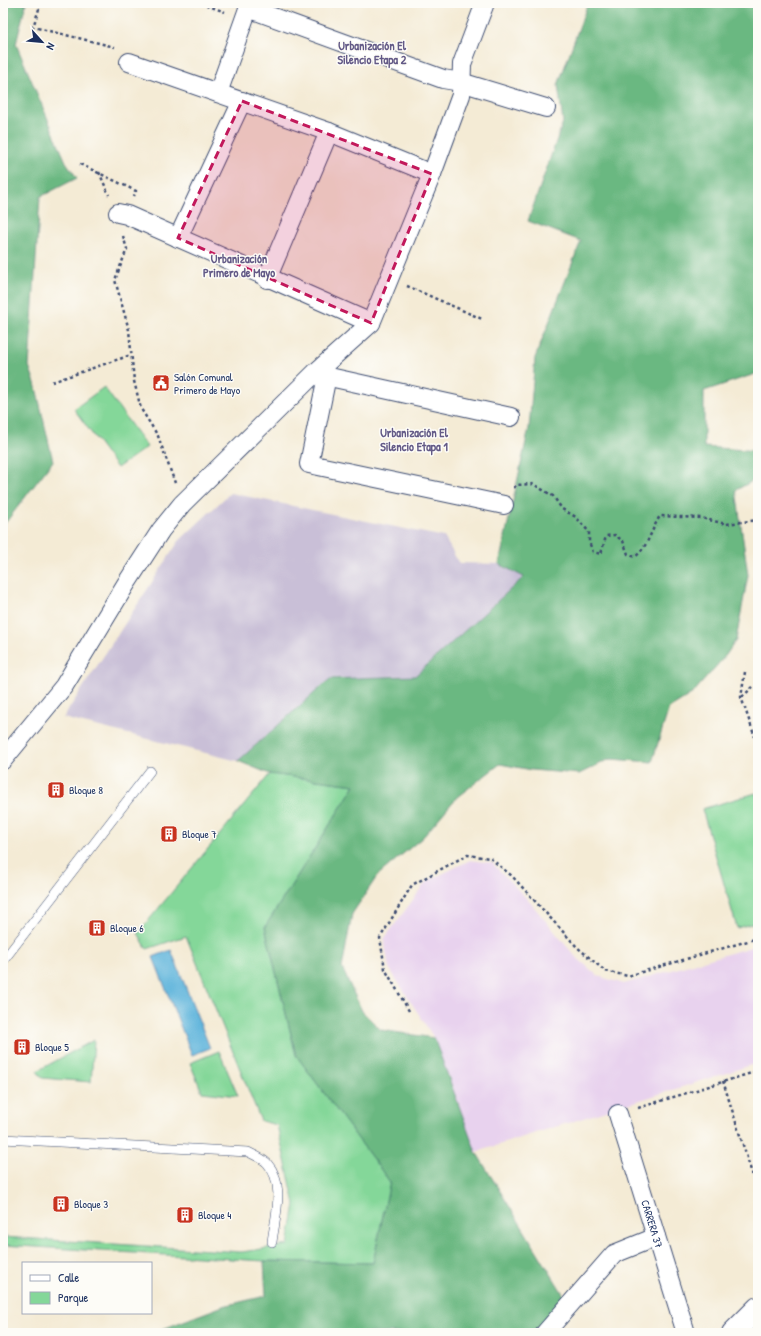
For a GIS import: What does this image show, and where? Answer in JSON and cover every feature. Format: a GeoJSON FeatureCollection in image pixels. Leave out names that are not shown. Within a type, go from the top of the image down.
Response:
{"type":"FeatureCollection","features":[{"type":"Feature","properties":{"kind":"street"},"geometry":{"type":"LineString","coordinates":[[3,760],[64,686],[130,578],[162,530],[182,504],[321,375],[371,323],[432,174],[461,95],[462,64],[485,3]]}},
{"type":"Feature","properties":{"kind":"street"},"geometry":{"type":"LineString","coordinates":[[218,93],[248,10],[443,79],[461,82],[546,108]]}},
{"type":"Feature","properties":{"kind":"street"},"geometry":{"type":"LineString","coordinates":[[129,62],[329,132],[432,174]]}},
{"type":"Feature","properties":{"kind":"street"},"geometry":{"type":"LineString","coordinates":[[178,238],[242,101]]}},
{"type":"Feature","properties":{"kind":"street"},"geometry":{"type":"LineString","coordinates":[[267,279],[329,132]]}},
{"type":"Feature","properties":{"kind":"street"},"geometry":{"type":"LineString","coordinates":[[118,213],[127,215],[267,279],[371,323]]}},
{"type":"Feature","properties":{"kind":"street"},"geometry":{"type":"LineString","coordinates":[[321,375],[512,417]]}},
{"type":"Feature","properties":{"kind":"street"},"geometry":{"type":"LineString","coordinates":[[321,375],[309,464],[504,505]]}},
{"type":"Feature","properties":{"kind":"street","name":"CARRERA 37"},"geometry":{"type":"LineString","coordinates":[[618,1114],[686,1333]]}},
{"type":"Feature","properties":{"kind":"street"},"geometry":{"type":"LineString","coordinates":[[545,1333],[614,1254],[656,1237]]}},
{"type":"Feature","properties":{"kind":"street"},"geometry":{"type":"LineString","coordinates":[[733,1333],[758,1308]]}},
{"type":"Feature","properties":{"kind":"lane"},"geometry":{"type":"LineString","coordinates":[[3,961],[150,771]]}},
{"type":"Feature","properties":{"kind":"lane"},"geometry":{"type":"LineString","coordinates":[[3,1139],[248,1152],[266,1162],[276,1178],[278,1191],[272,1242]]}},
{"type":"Feature","properties":{"kind":"path"},"geometry":{"type":"LineString","coordinates":[[41,3],[33,28],[132,51],[129,62]]}},
{"type":"Feature","properties":{"kind":"path"},"geometry":{"type":"LineString","coordinates":[[201,3],[248,10]]}},
{"type":"Feature","properties":{"kind":"path"},"geometry":{"type":"LineString","coordinates":[[80,164],[136,191]]}},
{"type":"Feature","properties":{"kind":"path"},"geometry":{"type":"LineString","coordinates":[[99,172],[118,213],[127,249],[115,280],[129,330],[134,382],[141,409],[158,436],[182,504]]}},
{"type":"Feature","properties":{"kind":"path"},"geometry":{"type":"LineString","coordinates":[[390,278],[482,319]]}},
{"type":"Feature","properties":{"kind":"path"},"geometry":{"type":"LineString","coordinates":[[52,382],[131,354]]}},
{"type":"Feature","properties":{"kind":"path"},"geometry":{"type":"LineString","coordinates":[[504,505],[516,485],[533,484],[553,496],[562,509],[576,517],[589,532],[589,542],[593,552],[601,554],[606,536],[615,535],[623,541],[628,554],[636,557],[642,552],[653,527],[660,516],[701,518],[726,524],[758,520]]}},
{"type":"Feature","properties":{"kind":"path"},"geometry":{"type":"LineString","coordinates":[[745,672],[741,698],[758,746]]}},
{"type":"Feature","properties":{"kind":"path"},"geometry":{"type":"LineString","coordinates":[[741,698],[754,685],[758,684]]}},
{"type":"Feature","properties":{"kind":"path"},"geometry":{"type":"LineString","coordinates":[[753,730],[758,728]]}},
{"type":"Feature","properties":{"kind":"path"},"geometry":{"type":"LineString","coordinates":[[409,1011],[385,969],[380,938],[412,885],[467,855],[490,858],[512,876],[577,947],[604,971],[628,976],[758,938]]}},
{"type":"Feature","properties":{"kind":"path"},"geometry":{"type":"LineString","coordinates":[[618,1114],[758,1071]]}},
{"type":"Feature","properties":{"kind":"path"},"geometry":{"type":"LineString","coordinates":[[723,1081],[758,1193]]}},
{"type":"Feature","properties":{"kind":"highlighted area"},"geometry":{"type":"Polygon","coordinates":[[[242,101],[432,174],[371,323],[178,238],[242,101]]]}},
{"type":"Feature","properties":{"kind":"shaded area"},"geometry":{"type":"Polygon","coordinates":[[[230,493],[444,537],[459,563],[499,564],[524,577],[415,676],[330,679],[238,761],[63,718],[179,541],[230,493]]]}},
{"type":"Feature","properties":{"kind":"shaded area"},"geometry":{"type":"Polygon","coordinates":[[[470,860],[492,863],[529,901],[575,956],[598,976],[624,984],[758,945],[758,1063],[476,1152],[434,1038],[389,968],[384,939],[426,882],[470,860]]]}},
{"type":"Feature","properties":{"kind":"green space"},"geometry":{"type":"Polygon","coordinates":[[[3,3],[26,3],[16,44],[66,162],[77,178],[40,197],[29,366],[35,383],[53,461],[3,526],[3,3]]]}},
{"type":"Feature","properties":{"kind":"green space"},"geometry":{"type":"Polygon","coordinates":[[[588,3],[758,3],[758,373],[704,391],[704,447],[758,451],[758,478],[736,490],[748,575],[736,640],[726,655],[693,693],[669,708],[652,762],[610,759],[579,774],[532,770],[500,764],[457,797],[423,837],[378,875],[352,914],[342,968],[362,1011],[381,1030],[434,1038],[476,1152],[573,1310],[550,1333],[152,1333],[223,1306],[266,1296],[264,1261],[373,1263],[390,1182],[296,1055],[265,927],[355,785],[270,774],[238,761],[330,679],[415,676],[524,577],[499,564],[529,428],[535,358],[581,241],[528,221],[563,122],[558,85],[588,3]]]}},
{"type":"Feature","properties":{"kind":"green space"},"geometry":{"type":"Polygon","coordinates":[[[104,387],[147,447],[117,468],[74,409],[104,387]]]}},
{"type":"Feature","properties":{"kind":"green space"},"geometry":{"type":"Polygon","coordinates":[[[270,774],[355,785],[265,927],[296,1055],[390,1182],[373,1263],[264,1261],[3,1245],[3,1237],[242,1252],[288,1245],[295,1204],[277,1125],[261,1121],[186,936],[147,949],[138,933],[270,774]]]}},
{"type":"Feature","properties":{"kind":"green space"},"geometry":{"type":"Polygon","coordinates":[[[756,793],[758,802],[758,922],[737,928],[702,809],[756,793]]]}},
{"type":"Feature","properties":{"kind":"green space"},"geometry":{"type":"Polygon","coordinates":[[[94,1040],[91,1082],[42,1078],[37,1071],[94,1040]]]}},
{"type":"Feature","properties":{"kind":"green space"},"geometry":{"type":"Polygon","coordinates":[[[219,1051],[238,1096],[202,1092],[190,1063],[219,1051]]]}},
{"type":"Feature","properties":{"kind":"water"},"geometry":{"type":"Polygon","coordinates":[[[171,950],[210,1048],[192,1055],[153,957],[171,950]]]}},
{"type":"Feature","properties":{"kind":"place","name":"Salón Comunal Primero de Mayo"},"geometry":{"type":"Point","coordinates":[161,383]}},
{"type":"Feature","properties":{"kind":"place","name":"Bloque 8"},"geometry":{"type":"Point","coordinates":[56,790]}},
{"type":"Feature","properties":{"kind":"place","name":"Bloque 7"},"geometry":{"type":"Point","coordinates":[169,834]}},
{"type":"Feature","properties":{"kind":"place","name":"Bloque 6"},"geometry":{"type":"Point","coordinates":[97,928]}},
{"type":"Feature","properties":{"kind":"place","name":"Bloque 5"},"geometry":{"type":"Point","coordinates":[22,1047]}},
{"type":"Feature","properties":{"kind":"place","name":"Bloque 3"},"geometry":{"type":"Point","coordinates":[61,1204]}},
{"type":"Feature","properties":{"kind":"place","name":"Bloque 4"},"geometry":{"type":"Point","coordinates":[185,1215]}},
{"type":"Feature","properties":{"kind":"district","name":"Urbanización El Silencio Etapa 2"},"geometry":{"type":"Point","coordinates":[372,53]}},
{"type":"Feature","properties":{"kind":"district","name":"Urbanización Primero de Mayo"},"geometry":{"type":"Point","coordinates":[239,266]}},
{"type":"Feature","properties":{"kind":"district","name":"Urbanización El Silencio Etapa 1"},"geometry":{"type":"Point","coordinates":[414,440]}}]}
